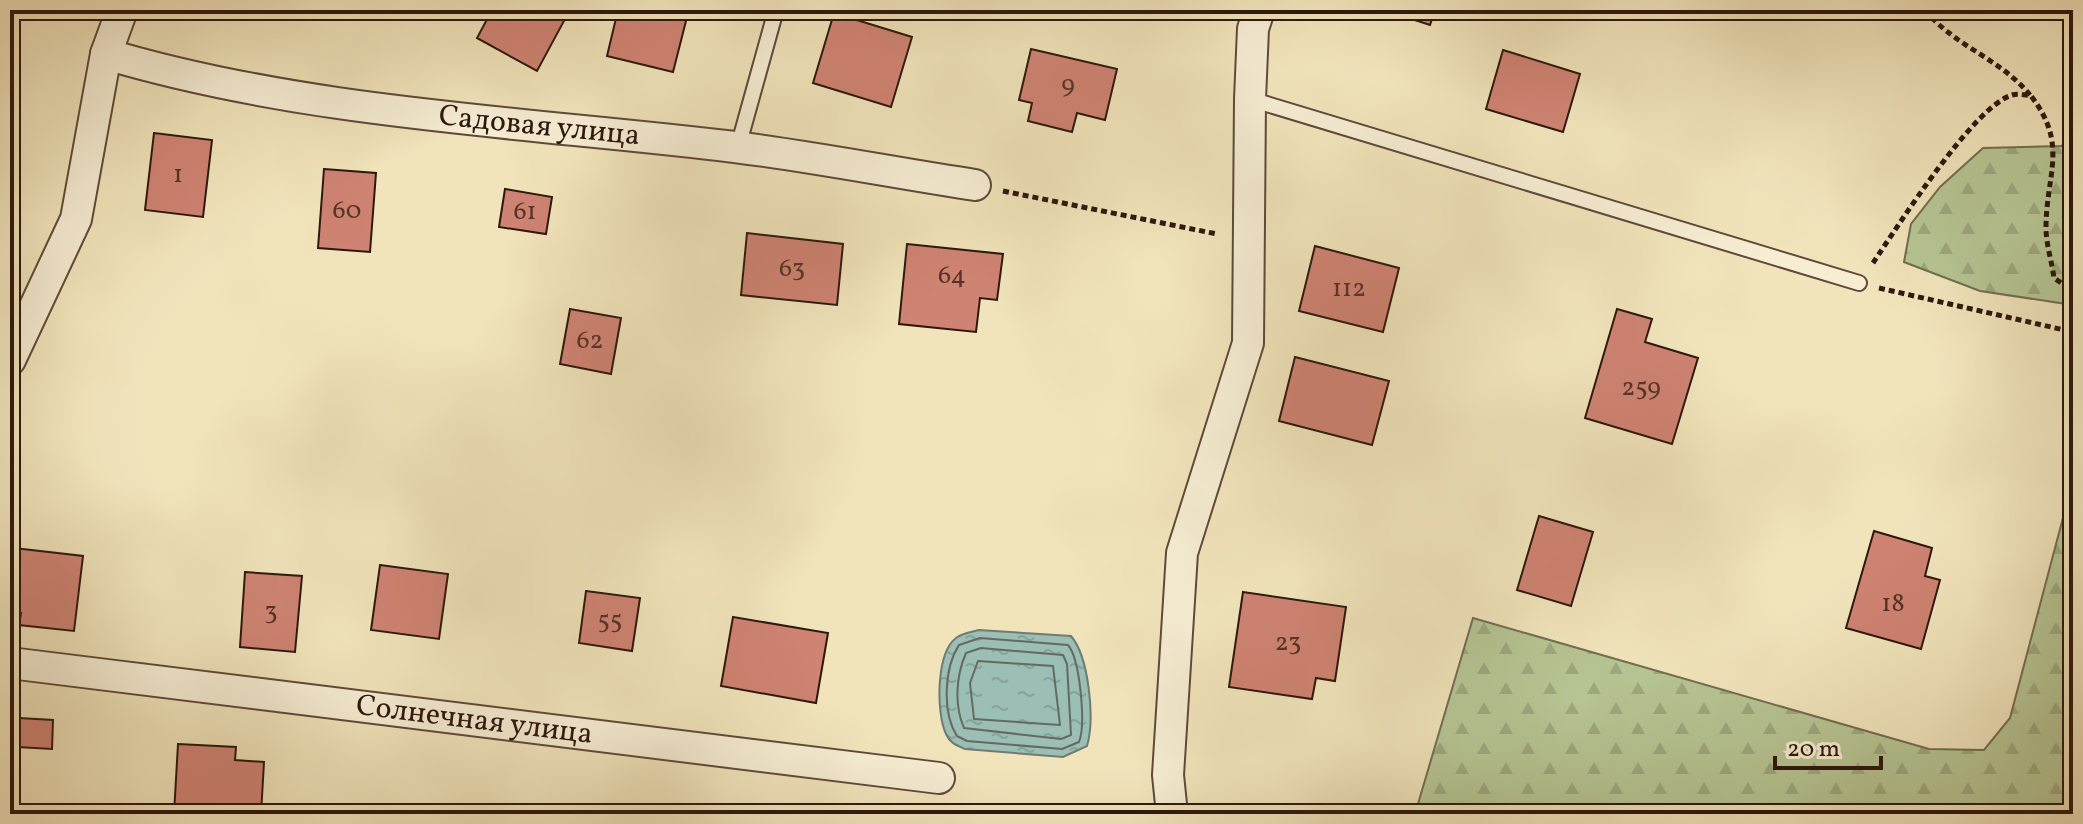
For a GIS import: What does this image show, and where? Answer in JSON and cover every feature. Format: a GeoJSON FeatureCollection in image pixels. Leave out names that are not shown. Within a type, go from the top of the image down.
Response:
{"type":"FeatureCollection","features":[{"type":"Feature","properties":{"kind":"street"},"geometry":{"type":"LineString","coordinates":[[10,360],[76,219],[106,54],[122,10]]}},
{"type":"Feature","properties":{"kind":"street"},"geometry":{"type":"LineString","coordinates":[[1172,814],[1168,775],[1182,553],[1248,343],[1250,99],[1253,29],[1259,10]]}},
{"type":"Feature","properties":{"kind":"street","name":"Садовая улица"},"geometry":{"type":"LineString","coordinates":[[106,54],[185,78],[443,116],[738,147],[975,185]]}},
{"type":"Feature","properties":{"kind":"street","name":"Солнечная улица"},"geometry":{"type":"LineString","coordinates":[[10,663],[939,778]]}},
{"type":"Feature","properties":{"kind":"lane"},"geometry":{"type":"LineString","coordinates":[[738,147],[776,10]]}},
{"type":"Feature","properties":{"kind":"lane"},"geometry":{"type":"LineString","coordinates":[[1250,99],[1859,283]]}},
{"type":"Feature","properties":{"kind":"path"},"geometry":{"type":"LineString","coordinates":[[1925,10],[1938,26],[2015,76],[2052,129],[2053,184],[2046,228],[2054,278],[2073,291]]}},
{"type":"Feature","properties":{"kind":"path"},"geometry":{"type":"LineString","coordinates":[[2031,96],[2014,94],[1998,103],[1943,160],[1859,283],[2073,332]]}},
{"type":"Feature","properties":{"kind":"path"},"geometry":{"type":"LineString","coordinates":[[975,185],[1247,240]]}},
{"type":"Feature","properties":{"kind":"green space"},"geometry":{"type":"Polygon","coordinates":[[[2073,141],[2073,305],[1980,291],[1904,262],[1911,224],[1940,187],[1983,148],[2061,146],[2073,141]]]}},
{"type":"Feature","properties":{"kind":"green space"},"geometry":{"type":"Polygon","coordinates":[[[2073,480],[2073,814],[1415,814],[1473,618],[1929,749],[1984,750],[2010,718],[2073,480]]]}},
{"type":"Feature","properties":{"kind":"water"},"geometry":{"type":"Polygon","coordinates":[[[979,630],[1071,636],[1082,658],[1089,689],[1087,746],[1063,757],[965,749],[949,740],[939,698],[941,669],[949,646],[956,638],[979,630]]]}},
{"type":"Feature","properties":{"kind":"building"},"geometry":{"type":"Polygon","coordinates":[[[492,10],[548,10],[565,19],[537,71],[477,38],[492,10]]]}},
{"type":"Feature","properties":{"kind":"building"},"geometry":{"type":"Polygon","coordinates":[[[618,10],[658,10],[687,17],[673,72],[607,56],[618,10]]]}},
{"type":"Feature","properties":{"kind":"building"},"geometry":{"type":"Polygon","coordinates":[[[1384,10],[1435,10],[1430,25],[1384,10]]]}},
{"type":"Feature","properties":{"kind":"building"},"geometry":{"type":"Polygon","coordinates":[[[834,13],[912,37],[891,107],[813,83],[834,13]]]}},
{"type":"Feature","properties":{"kind":"building"},"geometry":{"type":"Polygon","coordinates":[[[1031,49],[1117,69],[1105,120],[1077,113],[1072,132],[1028,121],[1032,103],[1019,100],[1031,49]]]}},
{"type":"Feature","properties":{"kind":"building"},"geometry":{"type":"Polygon","coordinates":[[[1503,50],[1580,74],[1563,132],[1486,109],[1503,50]]]}},
{"type":"Feature","properties":{"kind":"building"},"geometry":{"type":"Polygon","coordinates":[[[154,133],[212,140],[203,217],[145,210],[154,133]]]}},
{"type":"Feature","properties":{"kind":"building"},"geometry":{"type":"Polygon","coordinates":[[[324,169],[376,173],[370,252],[318,248],[324,169]]]}},
{"type":"Feature","properties":{"kind":"building"},"geometry":{"type":"Polygon","coordinates":[[[505,189],[552,197],[546,234],[499,227],[505,189]]]}},
{"type":"Feature","properties":{"kind":"building"},"geometry":{"type":"Polygon","coordinates":[[[747,233],[843,244],[837,305],[741,295],[747,233]]]}},
{"type":"Feature","properties":{"kind":"building"},"geometry":{"type":"Polygon","coordinates":[[[907,244],[1003,254],[997,300],[980,298],[976,332],[899,324],[907,244]]]}},
{"type":"Feature","properties":{"kind":"building"},"geometry":{"type":"Polygon","coordinates":[[[1315,246],[1399,268],[1383,332],[1299,311],[1315,246]]]}},
{"type":"Feature","properties":{"kind":"building"},"geometry":{"type":"Polygon","coordinates":[[[570,309],[621,318],[611,374],[560,364],[570,309]]]}},
{"type":"Feature","properties":{"kind":"building"},"geometry":{"type":"Polygon","coordinates":[[[1617,309],[1652,319],[1645,342],[1698,358],[1672,444],[1585,418],[1617,309]]]}},
{"type":"Feature","properties":{"kind":"building"},"geometry":{"type":"Polygon","coordinates":[[[1295,357],[1389,381],[1372,445],[1279,421],[1295,357]]]}},
{"type":"Feature","properties":{"kind":"building"},"geometry":{"type":"Polygon","coordinates":[[[1539,516],[1593,532],[1571,606],[1517,590],[1539,516]]]}},
{"type":"Feature","properties":{"kind":"building"},"geometry":{"type":"Polygon","coordinates":[[[1874,531],[1932,548],[1925,576],[1940,580],[1921,649],[1846,628],[1874,531]]]}},
{"type":"Feature","properties":{"kind":"building"},"geometry":{"type":"Polygon","coordinates":[[[14,548],[83,556],[74,631],[19,625],[21,613],[10,612],[14,548]]]}},
{"type":"Feature","properties":{"kind":"building"},"geometry":{"type":"Polygon","coordinates":[[[380,565],[448,574],[439,639],[371,630],[380,565]]]}},
{"type":"Feature","properties":{"kind":"building"},"geometry":{"type":"Polygon","coordinates":[[[245,572],[302,576],[295,652],[240,647],[245,572]]]}},
{"type":"Feature","properties":{"kind":"building"},"geometry":{"type":"Polygon","coordinates":[[[586,591],[640,598],[632,651],[579,643],[586,591]]]}},
{"type":"Feature","properties":{"kind":"building"},"geometry":{"type":"Polygon","coordinates":[[[1243,592],[1346,607],[1335,681],[1316,678],[1312,699],[1229,687],[1243,592]]]}},
{"type":"Feature","properties":{"kind":"building"},"geometry":{"type":"Polygon","coordinates":[[[733,617],[828,633],[816,703],[721,686],[733,617]]]}},
{"type":"Feature","properties":{"kind":"building"},"geometry":{"type":"Polygon","coordinates":[[[19,718],[53,720],[52,749],[17,747],[19,718]]]}},
{"type":"Feature","properties":{"kind":"building"},"geometry":{"type":"Polygon","coordinates":[[[178,744],[236,747],[235,760],[264,762],[261,814],[174,814],[178,744]]]}}]}
